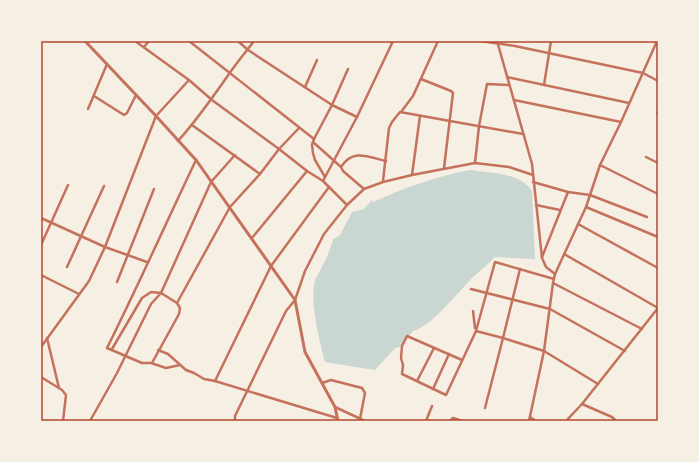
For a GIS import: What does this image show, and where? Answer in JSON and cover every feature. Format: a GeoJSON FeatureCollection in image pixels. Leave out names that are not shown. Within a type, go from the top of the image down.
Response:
{"type":"FeatureCollection","features":[{"type":"Feature","properties":{"kind":"street"},"geometry":{"type":"LineString","coordinates":[[84,41],[196,160],[295,300],[305,352],[335,407],[337,419],[202,378],[193,372],[184,369],[168,354],[158,350]]}},
{"type":"Feature","properties":{"kind":"street"},"geometry":{"type":"LineString","coordinates":[[135,41],[323,182],[347,205]]}},
{"type":"Feature","properties":{"kind":"street"},"geometry":{"type":"LineString","coordinates":[[144,47],[149,41]]}},
{"type":"Feature","properties":{"kind":"street"},"geometry":{"type":"LineString","coordinates":[[189,41],[299,128],[341,167],[343,171],[364,189]]}},
{"type":"Feature","properties":{"kind":"street"},"geometry":{"type":"LineString","coordinates":[[238,41],[248,50],[332,105],[357,117]]}},
{"type":"Feature","properties":{"kind":"street"},"geometry":{"type":"LineString","coordinates":[[178,140],[212,100],[254,41]]}},
{"type":"Feature","properties":{"kind":"street"},"geometry":{"type":"LineString","coordinates":[[323,182],[357,117],[393,41]]}},
{"type":"Feature","properties":{"kind":"street"},"geometry":{"type":"LineString","coordinates":[[383,182],[389,128],[413,96],[438,41]]}},
{"type":"Feature","properties":{"kind":"street"},"geometry":{"type":"LineString","coordinates":[[480,41],[497,42],[643,73],[658,81]]}},
{"type":"Feature","properties":{"kind":"street"},"geometry":{"type":"LineString","coordinates":[[515,46],[517,41]]}},
{"type":"Feature","properties":{"kind":"street"},"geometry":{"type":"LineString","coordinates":[[544,85],[552,41]]}},
{"type":"Feature","properties":{"kind":"street"},"geometry":{"type":"LineString","coordinates":[[536,421],[530,419],[544,351],[555,274],[586,207],[600,165],[622,122],[657,41]]}},
{"type":"Feature","properties":{"kind":"street"},"geometry":{"type":"LineString","coordinates":[[497,42],[532,164],[542,258],[546,268],[555,274]]}},
{"type":"Feature","properties":{"kind":"street"},"geometry":{"type":"LineString","coordinates":[[305,86],[317,60]]}},
{"type":"Feature","properties":{"kind":"street"},"geometry":{"type":"LineString","coordinates":[[88,109],[107,64]]}},
{"type":"Feature","properties":{"kind":"street"},"geometry":{"type":"LineString","coordinates":[[325,177],[315,160],[313,153],[314,141],[348,69]]}},
{"type":"Feature","properties":{"kind":"street"},"geometry":{"type":"LineString","coordinates":[[507,76],[629,103]]}},
{"type":"Feature","properties":{"kind":"street"},"geometry":{"type":"LineString","coordinates":[[421,79],[453,93],[444,168]]}},
{"type":"Feature","properties":{"kind":"street"},"geometry":{"type":"LineString","coordinates":[[41,347],[89,281],[105,247],[156,116],[189,80]]}},
{"type":"Feature","properties":{"kind":"street"},"geometry":{"type":"LineString","coordinates":[[475,163],[479,126],[487,84],[510,84]]}},
{"type":"Feature","properties":{"kind":"street"},"geometry":{"type":"LineString","coordinates":[[94,96],[124,115],[127,113],[136,95]]}},
{"type":"Feature","properties":{"kind":"street"},"geometry":{"type":"LineString","coordinates":[[514,100],[622,122]]}},
{"type":"Feature","properties":{"kind":"street"},"geometry":{"type":"LineString","coordinates":[[400,112],[523,134]]}},
{"type":"Feature","properties":{"kind":"street"},"geometry":{"type":"LineString","coordinates":[[412,175],[420,116]]}},
{"type":"Feature","properties":{"kind":"street"},"geometry":{"type":"LineString","coordinates":[[192,125],[260,174]]}},
{"type":"Feature","properties":{"kind":"street"},"geometry":{"type":"LineString","coordinates":[[177,303],[230,208],[260,174],[279,148],[299,128]]}},
{"type":"Feature","properties":{"kind":"street"},"geometry":{"type":"LineString","coordinates":[[90,421],[117,373],[151,304],[161,294],[211,182],[234,155]]}},
{"type":"Feature","properties":{"kind":"street"},"geometry":{"type":"LineString","coordinates":[[341,167],[349,157],[356,155],[386,161]]}},
{"type":"Feature","properties":{"kind":"street"},"geometry":{"type":"LineString","coordinates":[[646,157],[658,163]]}},
{"type":"Feature","properties":{"kind":"street"},"geometry":{"type":"LineString","coordinates":[[180,365],[166,368],[151,363],[142,363],[107,348],[136,290],[196,160]]}},
{"type":"Feature","properties":{"kind":"street"},"geometry":{"type":"LineString","coordinates":[[236,421],[235,416],[286,311],[295,300],[305,271],[324,234],[347,205],[364,189],[383,182],[412,175],[475,163],[509,167],[533,175]]}},
{"type":"Feature","properties":{"kind":"street"},"geometry":{"type":"LineString","coordinates":[[600,165],[658,194]]}},
{"type":"Feature","properties":{"kind":"street"},"geometry":{"type":"LineString","coordinates":[[252,238],[307,171]]}},
{"type":"Feature","properties":{"kind":"street"},"geometry":{"type":"LineString","coordinates":[[533,182],[568,192],[590,195],[647,217]]}},
{"type":"Feature","properties":{"kind":"street"},"geometry":{"type":"LineString","coordinates":[[41,245],[68,185]]}},
{"type":"Feature","properties":{"kind":"street"},"geometry":{"type":"LineString","coordinates":[[67,267],[104,186]]}},
{"type":"Feature","properties":{"kind":"street"},"geometry":{"type":"LineString","coordinates":[[215,381],[271,266],[329,187]]}},
{"type":"Feature","properties":{"kind":"street"},"geometry":{"type":"LineString","coordinates":[[117,282],[154,189]]}},
{"type":"Feature","properties":{"kind":"street"},"geometry":{"type":"LineString","coordinates":[[542,258],[568,192]]}},
{"type":"Feature","properties":{"kind":"street"},"geometry":{"type":"LineString","coordinates":[[536,205],[560,210]]}},
{"type":"Feature","properties":{"kind":"street"},"geometry":{"type":"LineString","coordinates":[[586,207],[658,237]]}},
{"type":"Feature","properties":{"kind":"street"},"geometry":{"type":"LineString","coordinates":[[41,218],[105,247],[148,262]]}},
{"type":"Feature","properties":{"kind":"street"},"geometry":{"type":"LineString","coordinates":[[578,224],[658,268]]}},
{"type":"Feature","properties":{"kind":"street"},"geometry":{"type":"LineString","coordinates":[[564,254],[658,308],[582,404],[566,421]]}},
{"type":"Feature","properties":{"kind":"street"},"geometry":{"type":"LineString","coordinates":[[462,360],[407,336],[401,352],[403,365],[402,374],[446,396],[476,331],[495,262],[554,279]]}},
{"type":"Feature","properties":{"kind":"street"},"geometry":{"type":"LineString","coordinates":[[485,408],[520,269]]}},
{"type":"Feature","properties":{"kind":"street"},"geometry":{"type":"LineString","coordinates":[[41,275],[79,294]]}},
{"type":"Feature","properties":{"kind":"street"},"geometry":{"type":"LineString","coordinates":[[553,283],[642,329]]}},
{"type":"Feature","properties":{"kind":"street"},"geometry":{"type":"LineString","coordinates":[[471,289],[550,308],[625,351]]}},
{"type":"Feature","properties":{"kind":"street"},"geometry":{"type":"LineString","coordinates":[[112,349],[142,298],[151,292],[161,294],[177,303],[180,308],[179,314],[151,363]]}},
{"type":"Feature","properties":{"kind":"street"},"geometry":{"type":"LineString","coordinates":[[473,311],[476,331]]}},
{"type":"Feature","properties":{"kind":"street"},"geometry":{"type":"LineString","coordinates":[[476,331],[544,351],[598,384]]}},
{"type":"Feature","properties":{"kind":"street"},"geometry":{"type":"LineString","coordinates":[[47,338],[60,388]]}},
{"type":"Feature","properties":{"kind":"street"},"geometry":{"type":"LineString","coordinates":[[417,381],[434,348]]}},
{"type":"Feature","properties":{"kind":"street"},"geometry":{"type":"LineString","coordinates":[[432,389],[448,354]]}},
{"type":"Feature","properties":{"kind":"street"},"geometry":{"type":"LineString","coordinates":[[41,377],[60,388],[66,395],[63,421]]}},
{"type":"Feature","properties":{"kind":"street"},"geometry":{"type":"LineString","coordinates":[[322,383],[331,380],[362,388],[365,393],[360,419]]}},
{"type":"Feature","properties":{"kind":"street"},"geometry":{"type":"LineString","coordinates":[[582,404],[612,417],[616,421]]}},
{"type":"Feature","properties":{"kind":"street"},"geometry":{"type":"LineString","coordinates":[[426,421],[432,406]]}},
{"type":"Feature","properties":{"kind":"street"},"geometry":{"type":"LineString","coordinates":[[335,407],[365,421]]}},
{"type":"Feature","properties":{"kind":"street"},"geometry":{"type":"LineString","coordinates":[[450,421],[453,418],[463,421]]}},
{"type":"Feature","properties":{"kind":"shaded area"},"geometry":{"type":"Polygon","coordinates":[[[469,170],[504,174],[520,180],[532,191],[535,259],[495,257],[472,278],[436,316],[428,323],[413,331],[402,346],[395,348],[375,370],[325,362],[315,318],[313,294],[314,284],[333,239],[340,235],[352,212],[364,209],[372,200],[373,202],[420,183],[469,170]]]}}]}
